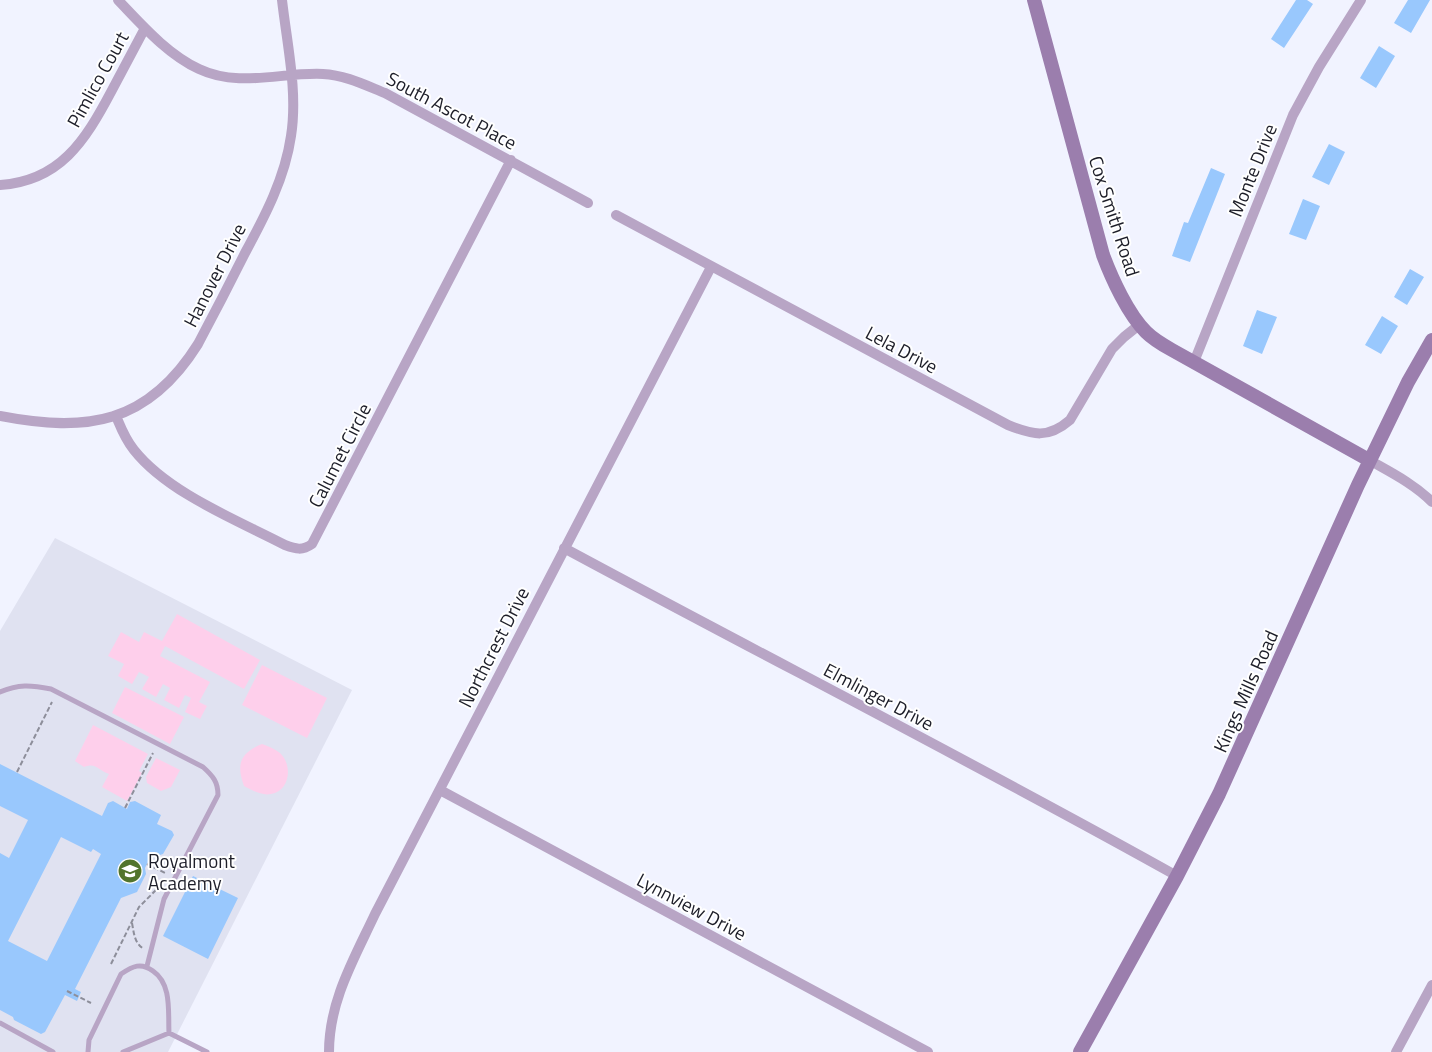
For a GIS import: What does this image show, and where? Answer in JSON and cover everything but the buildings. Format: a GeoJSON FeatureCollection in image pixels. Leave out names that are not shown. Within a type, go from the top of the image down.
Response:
{"type":"FeatureCollection","features":[{"type":"Feature","properties":{"kind":"street","name":"South Ascot Place"},"geometry":{"type":"LineString","coordinates":[[118,0],[145,28],[184,61],[199,70],[216,76],[234,79],[322,74],[351,79],[385,93],[588,203]]}},
{"type":"Feature","properties":{"kind":"street","name":"Hanover Drive"},"geometry":{"type":"LineString","coordinates":[[0,416],[72,424],[116,416],[134,408],[157,393],[177,374],[188,360],[253,239],[273,198],[285,164],[292,128],[293,101],[282,0]]}},
{"type":"Feature","properties":{"kind":"street","name":"Cox Smith Road"},"geometry":{"type":"LineString","coordinates":[[1034,0],[1103,255],[1112,280],[1139,325],[1158,341],[1369,460]]}},
{"type":"Feature","properties":{"kind":"street","name":"Monte Drive"},"geometry":{"type":"LineString","coordinates":[[1194,362],[1293,115],[1319,67],[1361,0]]}},
{"type":"Feature","properties":{"kind":"street","name":"Pimlico Court"},"geometry":{"type":"LineString","coordinates":[[0,185],[35,178],[51,170],[72,153],[94,124],[145,28]]}},
{"type":"Feature","properties":{"kind":"street","name":"Calumet Circle"},"geometry":{"type":"LineString","coordinates":[[116,416],[133,449],[151,468],[172,485],[286,545],[298,550],[306,548],[312,544],[511,160]]}},
{"type":"Feature","properties":{"kind":"street","name":"Lela Drive"},"geometry":{"type":"LineString","coordinates":[[616,215],[1008,425],[1035,434],[1054,431],[1070,420],[1112,349],[1139,325]]}},
{"type":"Feature","properties":{"kind":"street","name":"Northcrest Drive"},"geometry":{"type":"LineString","coordinates":[[329,1052],[333,1013],[344,979],[375,914],[711,267]]}},
{"type":"Feature","properties":{"kind":"street","name":"Kings Mills Road"},"geometry":{"type":"LineString","coordinates":[[1080,1052],[1177,876],[1219,794],[1369,460],[1408,382],[1432,340]]}},
{"type":"Feature","properties":{"kind":"street"},"geometry":{"type":"LineString","coordinates":[[1369,460],[1404,479],[1432,502]]}},
{"type":"Feature","properties":{"kind":"street","name":"Elmlinger Drive"},"geometry":{"type":"LineString","coordinates":[[564,548],[1088,826],[1177,876]]}},
{"type":"Feature","properties":{"kind":"street","name":"Lynnview Drive"},"geometry":{"type":"LineString","coordinates":[[440,790],[928,1052]]}},
{"type":"Feature","properties":{"kind":"street"},"geometry":{"type":"LineString","coordinates":[[1396,1052],[1432,985]]}},
{"type":"Feature","properties":{"kind":"lane"},"geometry":{"type":"LineString","coordinates":[[0,692],[12,686],[32,685],[51,689],[203,767],[212,774],[218,785],[218,795],[164,899],[147,966]]}},
{"type":"Feature","properties":{"kind":"lane"},"geometry":{"type":"LineString","coordinates":[[88,1052],[89,1040],[122,974],[132,967],[140,965],[147,966],[158,974],[165,984],[168,997],[169,1033]]}},
{"type":"Feature","properties":{"kind":"lane"},"geometry":{"type":"LineString","coordinates":[[0,1023],[53,1052]]}},
{"type":"Feature","properties":{"kind":"lane"},"geometry":{"type":"LineString","coordinates":[[123,1052],[169,1033]]}},
{"type":"Feature","properties":{"kind":"lane"},"geometry":{"type":"LineString","coordinates":[[169,1033],[207,1052]]}},
{"type":"Feature","properties":{"kind":"path"},"geometry":{"type":"LineString","coordinates":[[17,772],[52,702]]}},
{"type":"Feature","properties":{"kind":"path"},"geometry":{"type":"LineString","coordinates":[[125,808],[153,753]]}},
{"type":"Feature","properties":{"kind":"path"},"geometry":{"type":"LineString","coordinates":[[147,864],[165,873]]}},
{"type":"Feature","properties":{"kind":"path"},"geometry":{"type":"LineString","coordinates":[[111,964],[139,906],[158,888]]}},
{"type":"Feature","properties":{"kind":"path"},"geometry":{"type":"LineString","coordinates":[[132,921],[135,939],[139,946],[144,949]]}},
{"type":"Feature","properties":{"kind":"path"},"geometry":{"type":"LineString","coordinates":[[67,991],[90,1003]]}},
{"type":"Feature","properties":{"kind":"shaded area","name":"Royalmont Academy"},"geometry":{"type":"Polygon","coordinates":[[[55,538],[352,690],[168,1052],[0,1052],[0,631],[55,538]]]}},
{"type":"Feature","properties":{"kind":"shaded area"},"geometry":{"type":"Polygon","coordinates":[[[177,614],[260,660],[244,689],[165,646],[160,656],[210,682],[199,702],[207,706],[200,719],[185,712],[191,698],[185,695],[179,708],[164,700],[170,688],[163,684],[156,697],[142,689],[149,677],[139,672],[132,684],[118,676],[124,664],[108,656],[121,632],[139,642],[144,632],[162,641],[177,614]]]}},
{"type":"Feature","properties":{"kind":"shaded area"},"geometry":{"type":"Polygon","coordinates":[[[262,665],[327,698],[307,738],[242,705],[262,665]]]}},
{"type":"Feature","properties":{"kind":"shaded area"},"geometry":{"type":"Polygon","coordinates":[[[125,687],[184,717],[170,744],[112,713],[125,687]]]}},
{"type":"Feature","properties":{"kind":"shaded area"},"geometry":{"type":"Polygon","coordinates":[[[93,725],[148,754],[139,771],[142,773],[127,801],[102,787],[109,774],[91,765],[84,767],[75,761],[93,725]]]}},
{"type":"Feature","properties":{"kind":"shaded area"},"geometry":{"type":"Polygon","coordinates":[[[262,744],[280,753],[287,764],[288,777],[286,783],[277,792],[271,794],[253,791],[244,786],[240,771],[240,765],[245,755],[262,744]]]}},
{"type":"Feature","properties":{"kind":"shaded area"},"geometry":{"type":"Polygon","coordinates":[[[156,758],[180,770],[171,787],[161,791],[147,783],[146,777],[156,758]]]}},
{"type":"Feature","properties":{"kind":"place","name":"Royalmont Academy"},"geometry":{"type":"Point","coordinates":[130,871]}}]}
